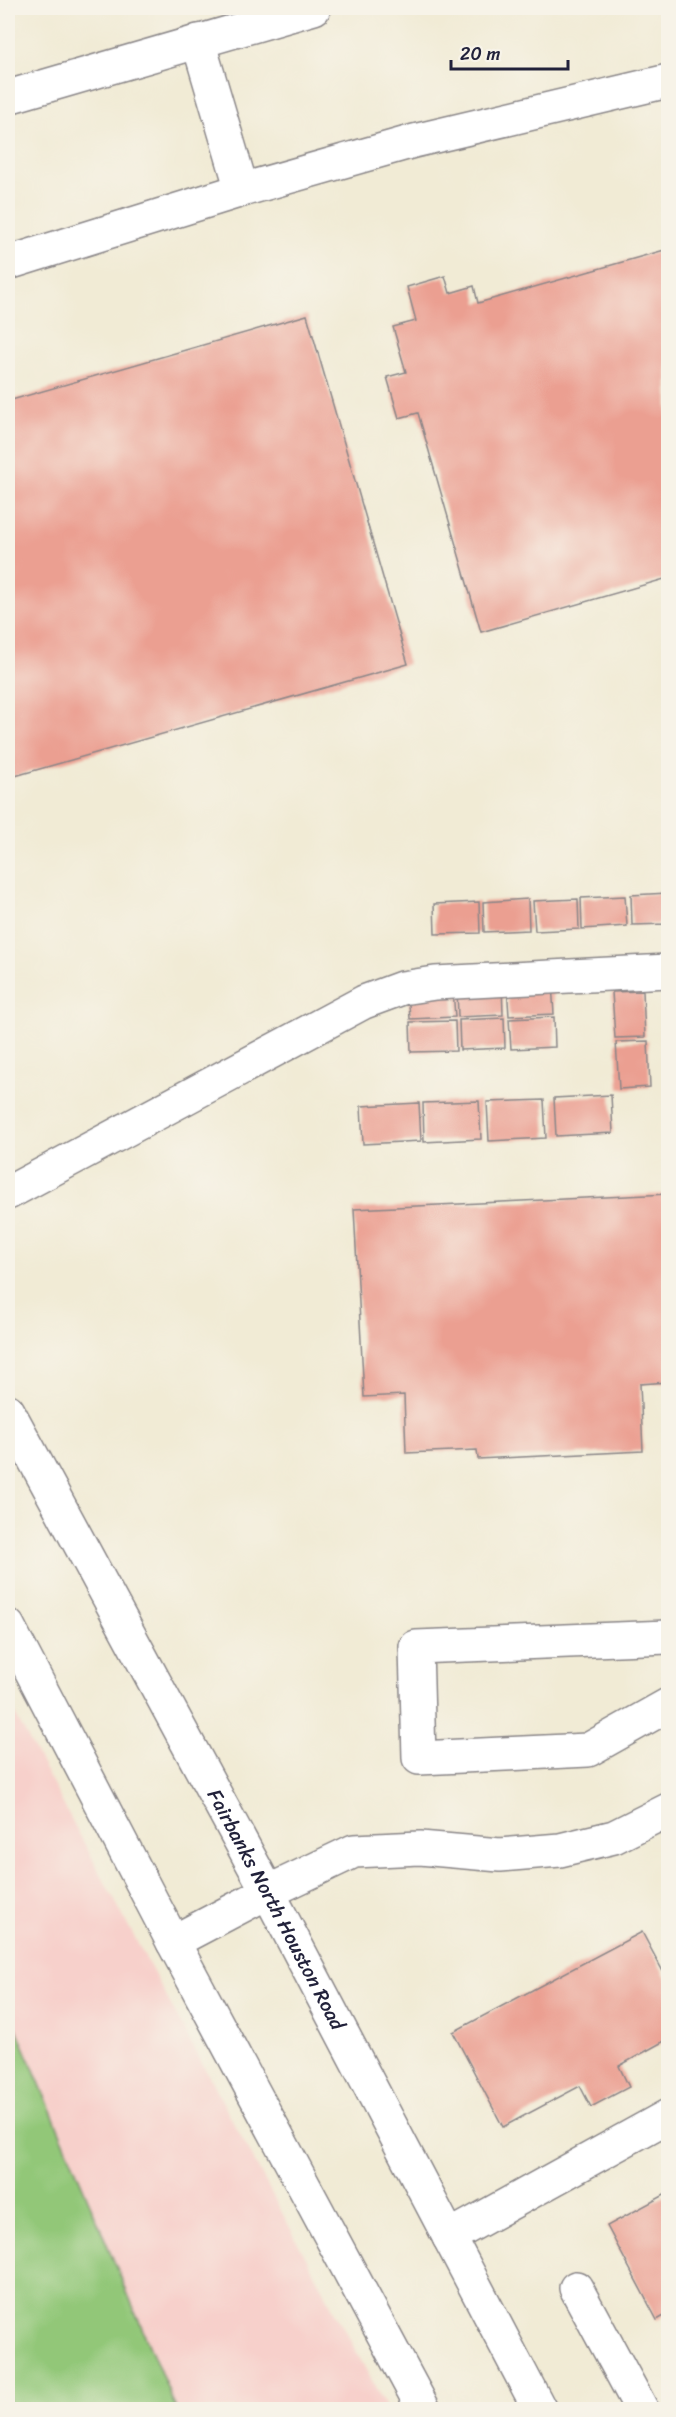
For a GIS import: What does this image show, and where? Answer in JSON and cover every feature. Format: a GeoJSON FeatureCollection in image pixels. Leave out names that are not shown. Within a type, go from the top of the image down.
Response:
{"type":"FeatureCollection","features":[{"type":"Feature","properties":{"kind":"main road"},"geometry":{"type":"LineString","coordinates":[[8,97],[314,8]]}},
{"type":"Feature","properties":{"kind":"main road"},"geometry":{"type":"LineString","coordinates":[[198,40],[242,190]]}},
{"type":"Feature","properties":{"kind":"main road"},"geometry":{"type":"LineString","coordinates":[[8,263],[242,190],[414,141],[669,81]]}},
{"type":"Feature","properties":{"kind":"main road"},"geometry":{"type":"LineString","coordinates":[[8,1193],[364,1002],[402,988],[435,983],[669,971]]}},
{"type":"Feature","properties":{"kind":"main road","name":"Fairbanks North Houston Road"},"geometry":{"type":"LineString","coordinates":[[8,1411],[268,1892],[540,2409]]}},
{"type":"Feature","properties":{"kind":"main road"},"geometry":{"type":"LineString","coordinates":[[8,1626],[173,1942],[424,2409]]}},
{"type":"Feature","properties":{"kind":"main road"},"geometry":{"type":"LineString","coordinates":[[668,1642],[417,1647],[419,1758],[588,1750],[669,1705]]}},
{"type":"Feature","properties":{"kind":"main road"},"geometry":{"type":"LineString","coordinates":[[173,1942],[268,1892],[354,1851],[420,1848],[500,1855],[560,1850],[614,1837],[669,1810]]}},
{"type":"Feature","properties":{"kind":"main road"},"geometry":{"type":"LineString","coordinates":[[449,2237],[669,2116]]}},
{"type":"Feature","properties":{"kind":"main road"},"geometry":{"type":"LineString","coordinates":[[576,2288],[642,2409]]}},
{"type":"Feature","properties":{"kind":"shaded area"},"geometry":{"type":"Polygon","coordinates":[[[8,1701],[387,2409],[8,2409],[8,1701]]]}},
{"type":"Feature","properties":{"kind":"green space"},"geometry":{"type":"Polygon","coordinates":[[[8,2008],[176,2409],[8,2409],[8,2008]]]}},
{"type":"Feature","properties":{"kind":"building"},"geometry":{"type":"Polygon","coordinates":[[[668,249],[668,578],[481,632],[418,413],[399,418],[387,377],[406,372],[393,327],[416,321],[407,287],[445,276],[450,293],[474,286],[478,303],[668,249]]]}},
{"type":"Feature","properties":{"kind":"building"},"geometry":{"type":"Polygon","coordinates":[[[307,315],[408,664],[8,778],[8,401],[307,315]]]}},
{"type":"Feature","properties":{"kind":"building"},"geometry":{"type":"Polygon","coordinates":[[[668,893],[668,924],[632,925],[631,895],[668,893]]]}},
{"type":"Feature","properties":{"kind":"building"},"geometry":{"type":"Polygon","coordinates":[[[625,896],[627,926],[582,929],[581,898],[625,896]]]}},
{"type":"Feature","properties":{"kind":"building"},"geometry":{"type":"Polygon","coordinates":[[[528,899],[529,930],[484,932],[483,902],[528,899]]]}},
{"type":"Feature","properties":{"kind":"building"},"geometry":{"type":"Polygon","coordinates":[[[578,899],[579,929],[535,931],[533,901],[578,899]]]}},
{"type":"Feature","properties":{"kind":"building"},"geometry":{"type":"Polygon","coordinates":[[[479,902],[480,933],[435,934],[434,904],[479,902]]]}},
{"type":"Feature","properties":{"kind":"building"},"geometry":{"type":"Polygon","coordinates":[[[552,984],[554,1014],[509,1016],[507,986],[552,984]]]}},
{"type":"Feature","properties":{"kind":"building"},"geometry":{"type":"Polygon","coordinates":[[[502,985],[503,1015],[458,1017],[457,987],[502,985]]]}},
{"type":"Feature","properties":{"kind":"building"},"geometry":{"type":"Polygon","coordinates":[[[453,988],[455,1017],[410,1019],[408,989],[453,988]]]}},
{"type":"Feature","properties":{"kind":"building"},"geometry":{"type":"Polygon","coordinates":[[[643,991],[645,1037],[615,1038],[612,992],[643,991]]]}},
{"type":"Feature","properties":{"kind":"building"},"geometry":{"type":"Polygon","coordinates":[[[554,1017],[555,1047],[511,1049],[509,1019],[554,1017]]]}},
{"type":"Feature","properties":{"kind":"building"},"geometry":{"type":"Polygon","coordinates":[[[504,1018],[505,1048],[460,1050],[459,1020],[504,1018]]]}},
{"type":"Feature","properties":{"kind":"building"},"geometry":{"type":"Polygon","coordinates":[[[455,1021],[456,1051],[411,1052],[410,1022],[455,1021]]]}},
{"type":"Feature","properties":{"kind":"building"},"geometry":{"type":"Polygon","coordinates":[[[648,1041],[650,1087],[619,1089],[616,1042],[648,1041]]]}},
{"type":"Feature","properties":{"kind":"building"},"geometry":{"type":"Polygon","coordinates":[[[611,1095],[613,1133],[556,1136],[554,1098],[611,1095]]]}},
{"type":"Feature","properties":{"kind":"building"},"geometry":{"type":"Polygon","coordinates":[[[544,1100],[546,1138],[489,1141],[487,1102],[544,1100]]]}},
{"type":"Feature","properties":{"kind":"building"},"geometry":{"type":"Polygon","coordinates":[[[479,1101],[481,1139],[424,1142],[423,1103],[479,1101]]]}},
{"type":"Feature","properties":{"kind":"building"},"geometry":{"type":"Polygon","coordinates":[[[419,1103],[421,1141],[363,1144],[361,1106],[419,1103]]]}},
{"type":"Feature","properties":{"kind":"building"},"geometry":{"type":"Polygon","coordinates":[[[668,1194],[668,1382],[640,1384],[643,1451],[478,1459],[477,1450],[406,1453],[404,1395],[364,1397],[354,1209],[668,1194]]]}},
{"type":"Feature","properties":{"kind":"building"},"geometry":{"type":"Polygon","coordinates":[[[642,1932],[668,1981],[668,2039],[619,2066],[629,2087],[591,2107],[580,2086],[503,2127],[453,2032],[642,1932]]]}},
{"type":"Feature","properties":{"kind":"building"},"geometry":{"type":"Polygon","coordinates":[[[668,2193],[668,2314],[657,2320],[607,2226],[668,2193]]]}}]}
